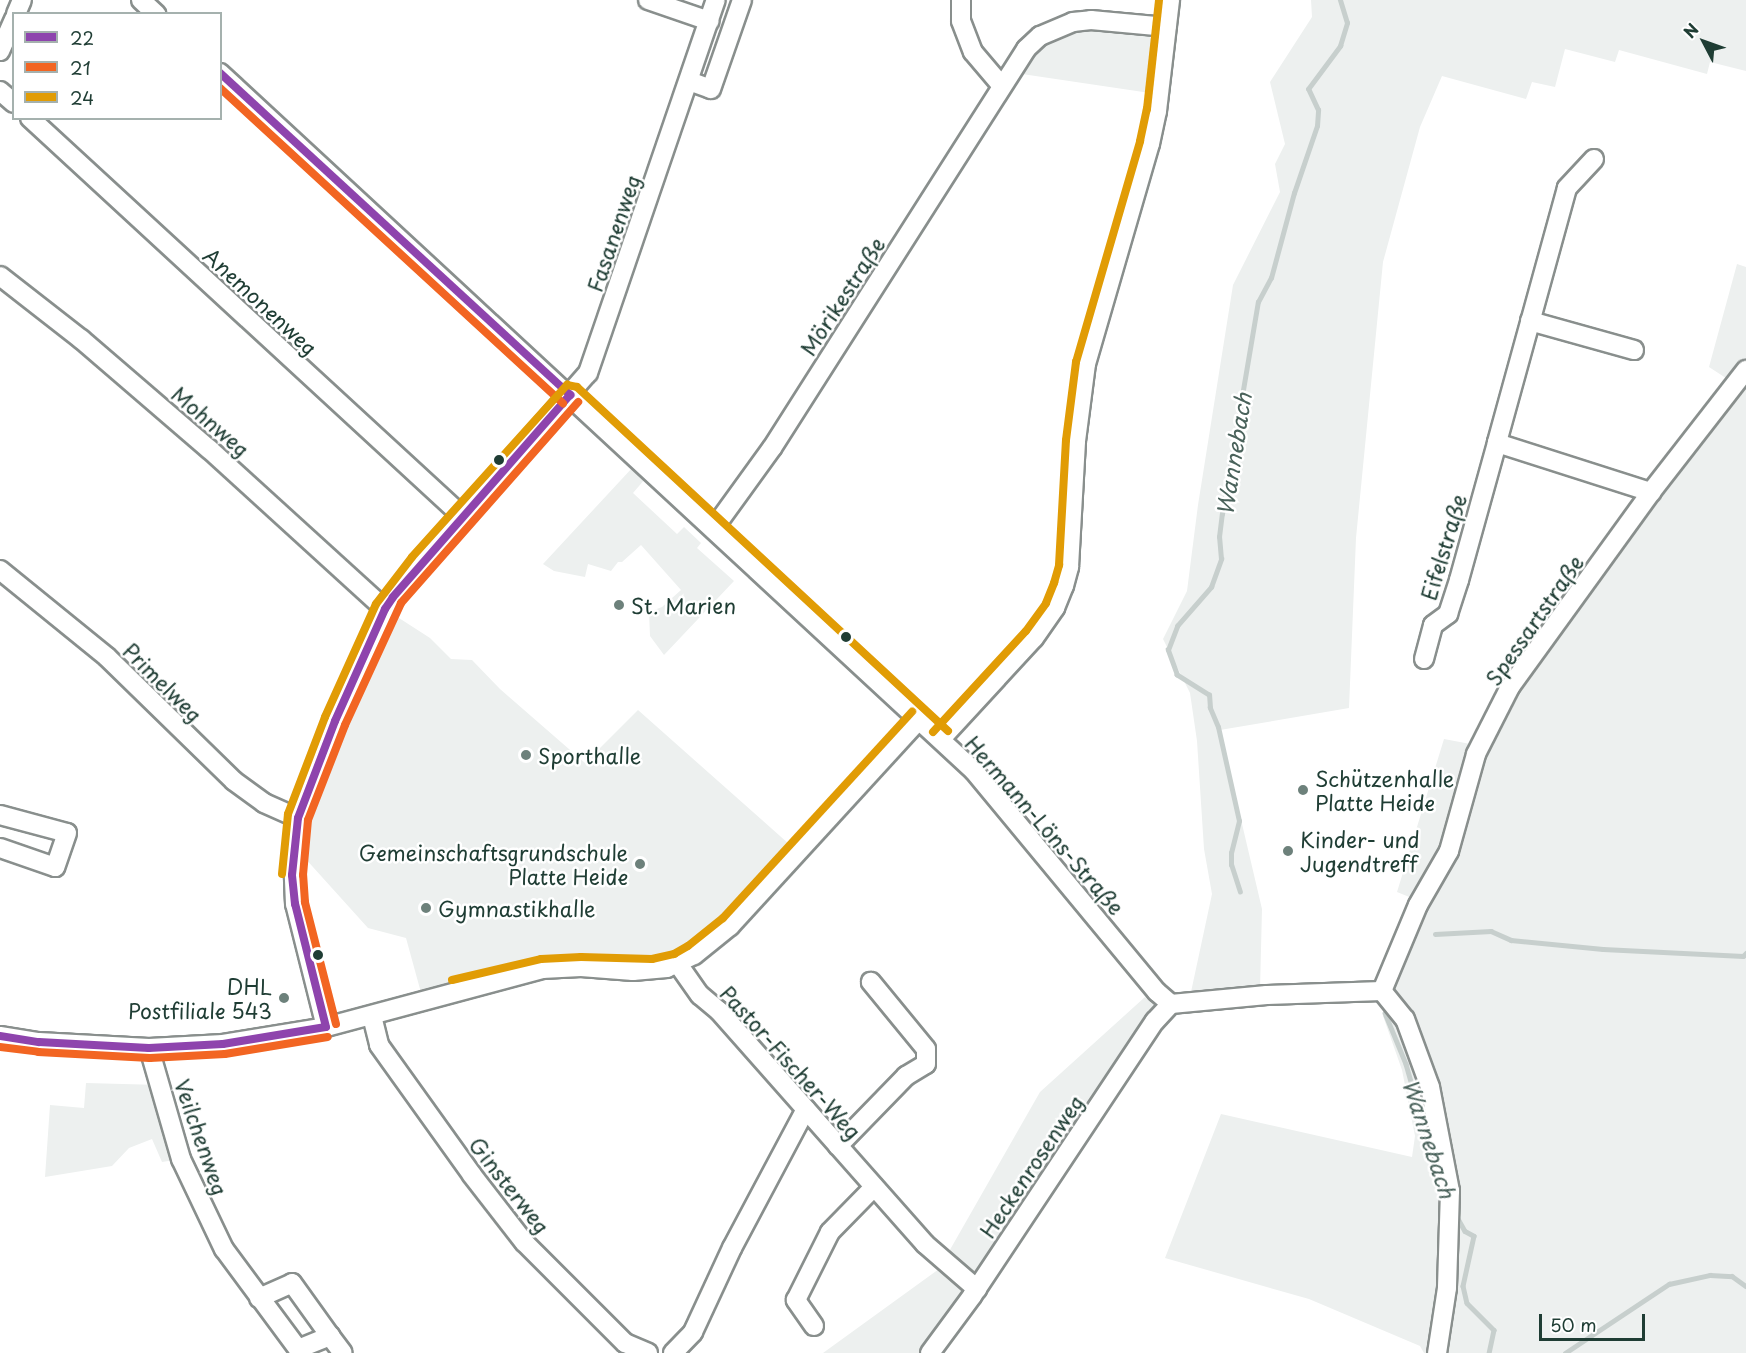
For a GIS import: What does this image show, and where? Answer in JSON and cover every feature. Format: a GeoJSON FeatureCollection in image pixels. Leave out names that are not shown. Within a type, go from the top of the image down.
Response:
{"type":"FeatureCollection","features":[{"type":"Feature","properties":{"kind":"street"},"geometry":{"type":"LineString","coordinates":[[141,0],[154,12]]}},
{"type":"Feature","properties":{"kind":"street"},"geometry":{"type":"LineString","coordinates":[[648,0],[709,21]]}},
{"type":"Feature","properties":{"kind":"street","name":"Fasanenweg"},"geometry":{"type":"LineString","coordinates":[[326,1027],[295,904],[293,856],[298,818],[335,721],[385,609],[462,516],[584,379],[591,366],[716,0]]}},
{"type":"Feature","properties":{"kind":"street"},"geometry":{"type":"LineString","coordinates":[[689,81],[711,89],[742,0]]}},
{"type":"Feature","properties":{"kind":"street"},"geometry":{"type":"LineString","coordinates":[[961,0],[961,21],[973,52],[1001,85]]}},
{"type":"Feature","properties":{"kind":"street"},"geometry":{"type":"LineString","coordinates":[[941,739],[1034,638],[1055,608],[1064,586],[1069,567],[1076,441],[1086,364],[1158,111],[1170,0]]}},
{"type":"Feature","properties":{"kind":"street","name":"Mörikestraße"},"geometry":{"type":"LineString","coordinates":[[714,528],[772,448],[1026,49],[1040,36],[1056,28],[1091,21],[1167,27]]}},
{"type":"Feature","properties":{"kind":"street"},"geometry":{"type":"LineString","coordinates":[[0,51],[12,24]]}},
{"type":"Feature","properties":{"kind":"street","name":"Hermann-Löns-Straße"},"geometry":{"type":"LineString","coordinates":[[222,75],[714,528],[987,784],[1157,992],[1171,1004]]}},
{"type":"Feature","properties":{"kind":"street"},"geometry":{"type":"LineString","coordinates":[[0,91],[12,101]]}},
{"type":"Feature","properties":{"kind":"street","name":"Anemonenweg"},"geometry":{"type":"LineString","coordinates":[[32,120],[462,516]]}},
{"type":"Feature","properties":{"kind":"street","name":"Eifelstraße"},"geometry":{"type":"LineString","coordinates":[[1424,659],[1434,625],[1448,614],[1459,580],[1567,188],[1594,159]]}},
{"type":"Feature","properties":{"kind":"street","name":"Mohnweg"},"geometry":{"type":"LineString","coordinates":[[0,276],[90,346],[274,506],[385,609]]}},
{"type":"Feature","properties":{"kind":"street"},"geometry":{"type":"LineString","coordinates":[[1530,321],[1634,350]]}},
{"type":"Feature","properties":{"kind":"street","name":"Spessartstraße"},"geometry":{"type":"LineString","coordinates":[[1382,991],[1418,905],[1449,851],[1476,754],[1510,687],[1651,492],[1746,370]]}},
{"type":"Feature","properties":{"kind":"street"},"geometry":{"type":"LineString","coordinates":[[1497,443],[1651,492]]}},
{"type":"Feature","properties":{"kind":"street","name":"Primelweg"},"geometry":{"type":"LineString","coordinates":[[0,570],[107,657],[234,781],[264,803],[298,818]]}},
{"type":"Feature","properties":{"kind":"street"},"geometry":{"type":"LineString","coordinates":[[0,1036],[39,1042],[149,1048],[223,1044],[326,1027],[372,1016],[454,990],[542,969],[581,967],[653,970],[678,964],[730,926],[920,719]]}},
{"type":"Feature","properties":{"kind":"street"},"geometry":{"type":"LineString","coordinates":[[0,815],[67,833],[55,867],[0,848]]}},
{"type":"Feature","properties":{"kind":"street","name":"Pastor-Fischer-Weg"},"geometry":{"type":"LineString","coordinates":[[678,964],[700,995],[719,1011],[925,1244],[976,1289]]}},
{"type":"Feature","properties":{"kind":"street"},"geometry":{"type":"LineString","coordinates":[[838,1146],[906,1076],[926,1064],[926,1049],[871,982]]}},
{"type":"Feature","properties":{"kind":"street"},"geometry":{"type":"LineString","coordinates":[[1171,1004],[1267,995],[1382,991],[1405,1019],[1430,1088],[1450,1191],[1447,1288],[1437,1353]]}},
{"type":"Feature","properties":{"kind":"street","name":"Heckenrosenweg"},"geometry":{"type":"LineString","coordinates":[[930,1353],[976,1289],[1155,1021],[1171,1004]]}},
{"type":"Feature","properties":{"kind":"street","name":"Ginsterweg"},"geometry":{"type":"LineString","coordinates":[[372,1016],[379,1045],[472,1175],[524,1242],[625,1343],[648,1353]]}},
{"type":"Feature","properties":{"kind":"street","name":"Veilchenweg"},"geometry":{"type":"LineString","coordinates":[[149,1048],[181,1159],[224,1249],[298,1349],[330,1336]]}},
{"type":"Feature","properties":{"kind":"street"},"geometry":{"type":"LineString","coordinates":[[673,1353],[693,1332],[732,1248],[806,1109]]}},
{"type":"Feature","properties":{"kind":"street"},"geometry":{"type":"LineString","coordinates":[[814,1326],[796,1300],[830,1232],[874,1187]]}},
{"type":"Feature","properties":{"kind":"street"},"geometry":{"type":"LineString","coordinates":[[259,1298],[292,1283],[343,1353]]}},
{"type":"Feature","properties":{"kind":"shaded area"},"geometry":{"type":"Polygon","coordinates":[[[1311,0],[1746,0],[1746,71],[1710,62],[1707,74],[1619,50],[1615,62],[1565,49],[1555,87],[1532,82],[1526,99],[1442,76],[1420,127],[1383,262],[1356,538],[1349,708],[1220,730],[1262,909],[1260,990],[1205,996],[1191,992],[1212,894],[1204,849],[1197,741],[1190,693],[1163,639],[1187,591],[1198,505],[1233,285],[1280,192],[1275,164],[1285,144],[1270,82],[1312,17],[1311,0]]]}},
{"type":"Feature","properties":{"kind":"shaded area"},"geometry":{"type":"Polygon","coordinates":[[[1076,27],[1137,31],[1149,36],[1156,46],[1150,93],[1022,74],[1035,55],[1054,39],[1076,27]]]}},
{"type":"Feature","properties":{"kind":"shaded area"},"geometry":{"type":"Polygon","coordinates":[[[1737,264],[1746,267],[1746,1353],[1424,1353],[1420,1346],[1309,1299],[1165,1258],[1221,1114],[1412,1157],[1415,1136],[1402,1070],[1383,1016],[1391,1014],[1382,991],[1424,903],[1397,892],[1444,739],[1481,746],[1511,687],[1735,384],[1709,367],[1737,264]],[[1406,1041],[1447,1182],[1430,1087],[1406,1041]]]}},
{"type":"Feature","properties":{"kind":"shaded area"},"geometry":{"type":"Polygon","coordinates":[[[633,467],[645,479],[633,493],[677,534],[684,527],[701,543],[697,548],[734,581],[664,655],[650,636],[649,612],[662,607],[681,590],[641,545],[622,562],[618,562],[611,571],[588,564],[585,577],[554,571],[543,564],[633,467]]]}},
{"type":"Feature","properties":{"kind":"shaded area"},"geometry":{"type":"Polygon","coordinates":[[[385,609],[430,638],[451,659],[472,660],[500,689],[585,763],[638,710],[798,852],[678,964],[581,967],[423,1000],[406,938],[368,928],[294,846],[385,609]]]}},
{"type":"Feature","properties":{"kind":"shaded area"},"geometry":{"type":"Polygon","coordinates":[[[1145,997],[1156,1007],[943,1326],[925,1348],[920,1353],[823,1353],[939,1269],[1040,1092],[1145,997]]]}},
{"type":"Feature","properties":{"kind":"shaded area"},"geometry":{"type":"Polygon","coordinates":[[[86,1083],[160,1085],[181,1159],[162,1162],[152,1139],[129,1148],[112,1166],[45,1177],[50,1105],[84,1108],[86,1083]]]}},
{"type":"Feature","properties":{"kind":"waterway","name":"Wannebach"},"geometry":{"type":"LineString","coordinates":[[1240,892],[1231,865],[1231,853],[1239,821],[1218,727],[1210,708],[1209,695],[1177,675],[1168,650],[1177,626],[1211,587],[1221,559],[1219,537],[1222,514],[1258,302],[1271,278],[1294,193],[1317,126],[1318,110],[1308,89],[1340,46],[1347,23],[1340,0]]}},
{"type":"Feature","properties":{"kind":"waterway"},"geometry":{"type":"LineString","coordinates":[[1435,934],[1491,931],[1511,940],[1603,949],[1743,956],[1746,953]]}},
{"type":"Feature","properties":{"kind":"waterway","name":"Wannebach"},"geometry":{"type":"LineString","coordinates":[[1385,1013],[1406,1064],[1437,1172]]}},
{"type":"Feature","properties":{"kind":"waterway","name":"Wannebach"},"geometry":{"type":"LineString","coordinates":[[1456,1215],[1465,1231],[1474,1236],[1463,1286],[1467,1303],[1494,1330],[1489,1353]]}},
{"type":"Feature","properties":{"kind":"waterway"},"geometry":{"type":"LineString","coordinates":[[1565,1353],[1669,1284],[1710,1275],[1732,1276],[1746,1286]]}},
{"type":"Feature","properties":{"kind":"transit line","name":"24"},"geometry":{"type":"LineString","coordinates":[[933,732],[1026,631],[1046,603],[1054,583],[1059,565],[1066,440],[1076,362],[1140,141],[1147,109],[1159,0]]}},
{"type":"Feature","properties":{"kind":"transit line","name":"22"},"geometry":{"type":"LineString","coordinates":[[222,75],[570,395]]}},
{"type":"Feature","properties":{"kind":"transit line","name":"21"},"geometry":{"type":"LineString","coordinates":[[222,90],[563,403]]}},
{"type":"Feature","properties":{"kind":"transit line","name":"24"},"geometry":{"type":"LineString","coordinates":[[282,874],[288,814],[325,717],[376,604],[412,557],[567,385],[577,387],[948,731]]}},
{"type":"Feature","properties":{"kind":"transit line","name":"22"},"geometry":{"type":"LineString","coordinates":[[326,1027],[295,904],[292,875],[298,818],[335,721],[385,609],[393,597],[570,395]]}},
{"type":"Feature","properties":{"kind":"transit line","name":"21"},"geometry":{"type":"LineString","coordinates":[[336,1024],[305,902],[303,875],[308,820],[345,725],[401,603],[578,402]]}},
{"type":"Feature","properties":{"kind":"transit line","name":"24"},"geometry":{"type":"LineString","coordinates":[[452,980],[541,959],[581,957],[652,959],[674,954],[688,946],[723,918],[912,712]]}},
{"type":"Feature","properties":{"kind":"transit line","name":"22"},"geometry":{"type":"LineString","coordinates":[[0,1036],[39,1042],[149,1048],[223,1044],[326,1027]]}},
{"type":"Feature","properties":{"kind":"transit line","name":"21"},"geometry":{"type":"LineString","coordinates":[[0,1047],[38,1052],[150,1058],[225,1054],[328,1037]]}},
{"type":"Feature","properties":{"kind":"place","name":"St. Marien"},"geometry":{"type":"Point","coordinates":[619,605]}},
{"type":"Feature","properties":{"kind":"place","name":"Sporthalle"},"geometry":{"type":"Point","coordinates":[526,755]}},
{"type":"Feature","properties":{"kind":"place","name":"Schützenhalle Platte Heide"},"geometry":{"type":"Point","coordinates":[1303,790]}},
{"type":"Feature","properties":{"kind":"place","name":"Kinder- und Jugendtreff"},"geometry":{"type":"Point","coordinates":[1288,851]}},
{"type":"Feature","properties":{"kind":"place","name":"Gemeinschaftsgrundschule Platte Heide"},"geometry":{"type":"Point","coordinates":[640,864]}},
{"type":"Feature","properties":{"kind":"place","name":"Gymnastikhalle"},"geometry":{"type":"Point","coordinates":[426,908]}},
{"type":"Feature","properties":{"kind":"place","name":"DHL Postfiliale 543"},"geometry":{"type":"Point","coordinates":[284,998]}}]}
